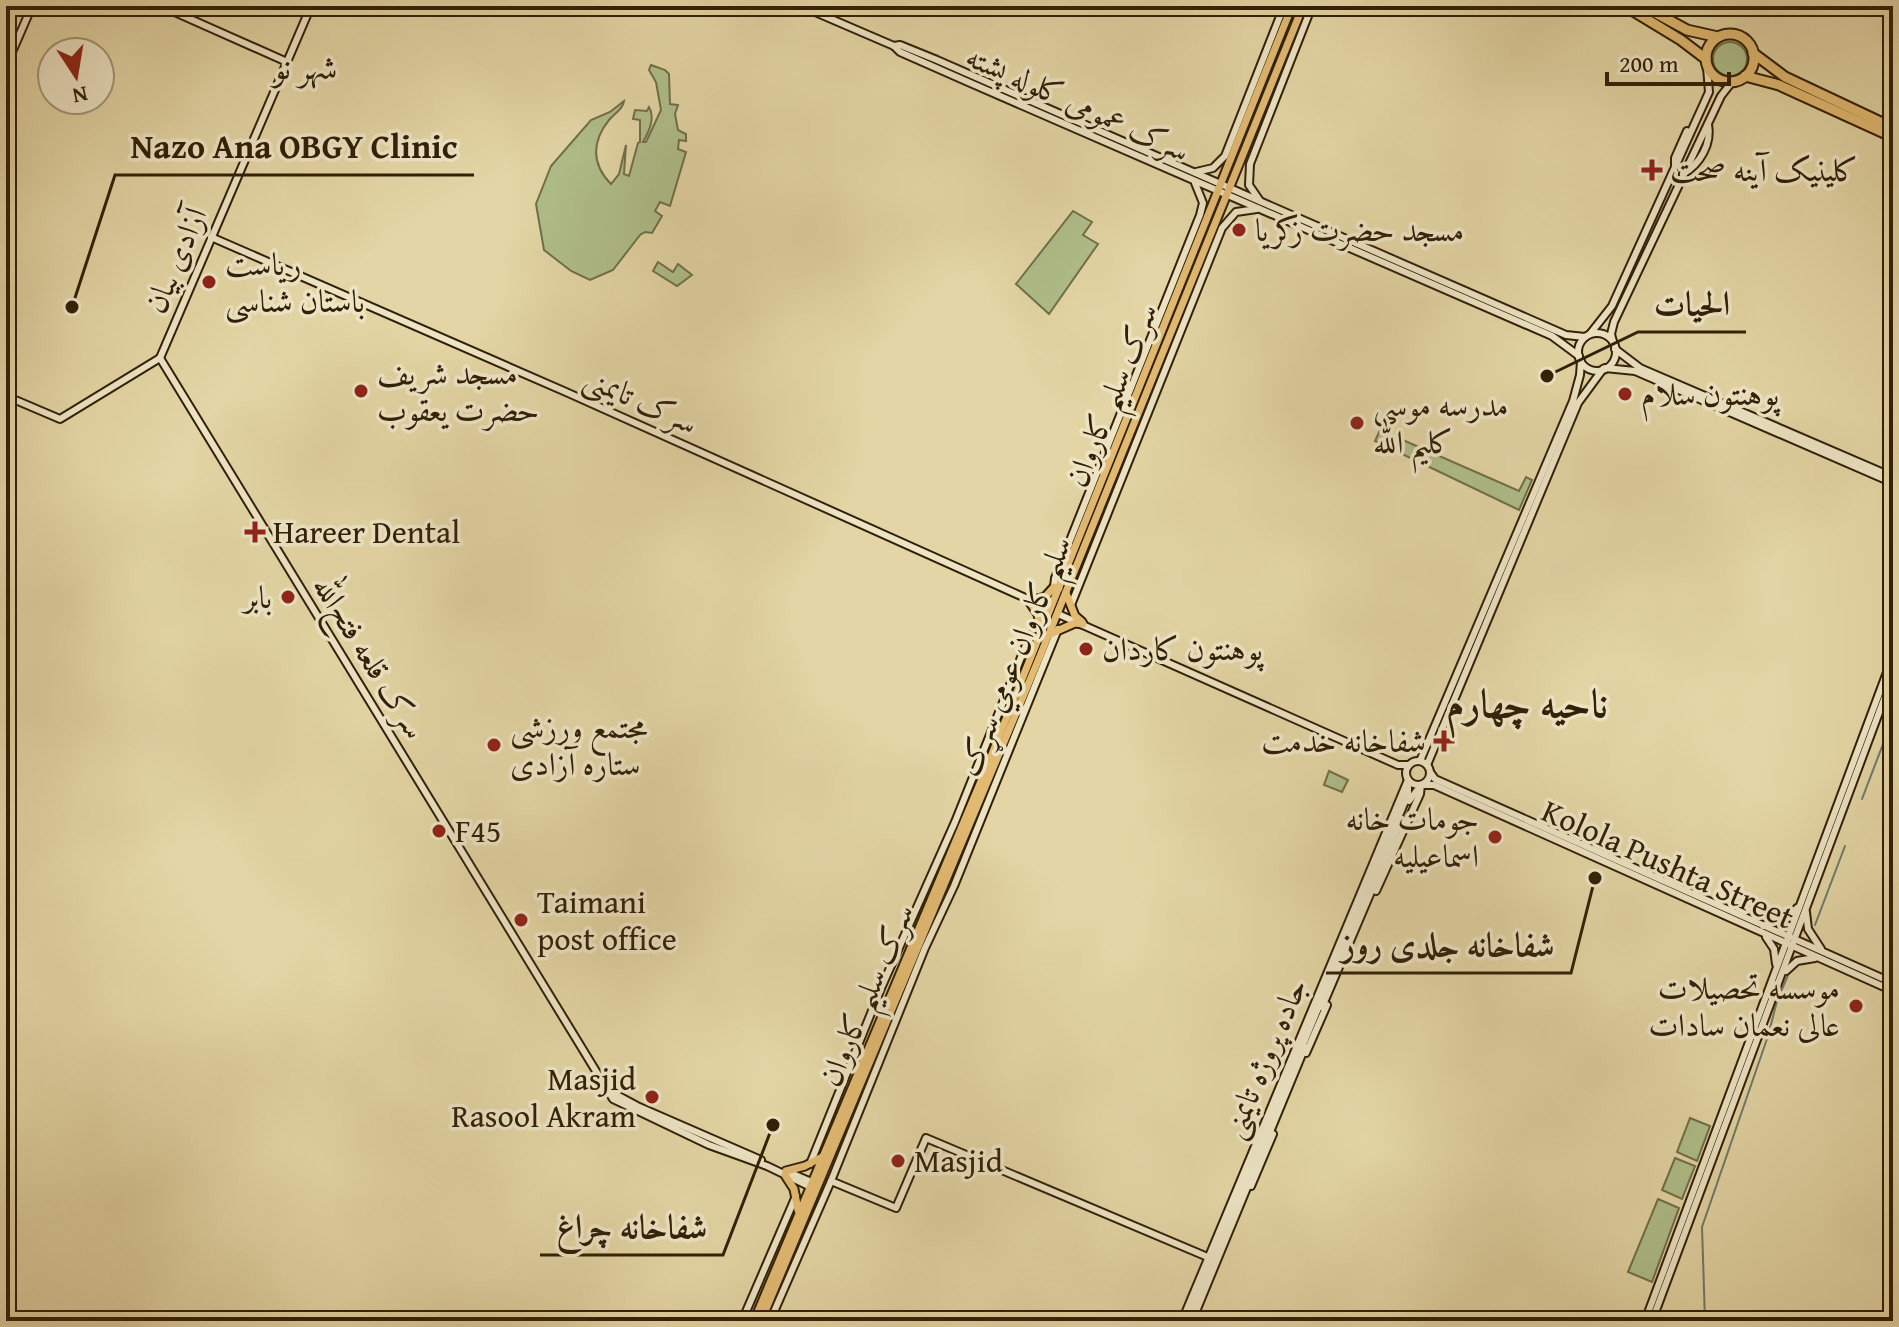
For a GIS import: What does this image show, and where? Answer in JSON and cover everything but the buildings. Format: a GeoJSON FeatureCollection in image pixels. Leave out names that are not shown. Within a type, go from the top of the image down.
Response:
{"type":"FeatureCollection","features":[{"type":"Feature","properties":{"kind":"highway"},"geometry":{"type":"LineString","coordinates":[[1625,6],[1681,40],[1722,81],[1732,82],[1745,76],[1751,70],[1753,53]]}},
{"type":"Feature","properties":{"kind":"highway"},"geometry":{"type":"LineString","coordinates":[[1643,6],[1687,30],[1718,37],[1736,34],[1744,38],[1753,53],[1785,77],[1893,128]]}},
{"type":"Feature","properties":{"kind":"highway"},"geometry":{"type":"LineString","coordinates":[[1707,63],[1707,51],[1718,37]]}},
{"type":"Feature","properties":{"kind":"highway"},"geometry":{"type":"LineString","coordinates":[[1745,76],[1779,85],[1893,137]]}},
{"type":"Feature","properties":{"kind":"main road"},"geometry":{"type":"LineString","coordinates":[[6,66],[32,6]]}},
{"type":"Feature","properties":{"kind":"main road"},"geometry":{"type":"LineString","coordinates":[[161,6],[287,62]]}},
{"type":"Feature","properties":{"kind":"main road","name":"آزادی بیان"},"geometry":{"type":"LineString","coordinates":[[160,358],[311,6]]}},
{"type":"Feature","properties":{"kind":"main road","name":"سرک عمومی کلوله پشته"},"geometry":{"type":"LineString","coordinates":[[801,6],[1552,336],[1580,359]]}},
{"type":"Feature","properties":{"kind":"main road"},"geometry":{"type":"LineString","coordinates":[[1071,605],[1095,532],[1210,223],[1229,157],[1284,6]]}},
{"type":"Feature","properties":{"kind":"main road"},"geometry":{"type":"LineString","coordinates":[[1067,559],[1210,223],[1192,176],[1213,168],[1229,157],[1292,6]]}},
{"type":"Feature","properties":{"kind":"main road","name":"سلیم کاروان عومي سړک"},"geometry":{"type":"LineString","coordinates":[[761,1321],[814,1186],[846,1134],[915,950],[1041,665],[1060,589],[1095,532],[1128,430],[1210,223],[1246,163],[1303,6]]}},
{"type":"Feature","properties":{"kind":"main road"},"geometry":{"type":"LineString","coordinates":[[1210,223],[1260,206],[1249,185],[1246,163],[1312,6]]}},
{"type":"Feature","properties":{"kind":"main road"},"geometry":{"type":"LineString","coordinates":[[1398,765],[1414,784],[1421,785],[1428,780],[1428,758],[1578,387],[1579,346],[1612,306],[1697,120],[1709,92],[1707,63]]}},
{"type":"Feature","properties":{"kind":"main road"},"geometry":{"type":"LineString","coordinates":[[1426,766],[1528,502],[1578,403],[1613,360],[1611,334],[1614,322],[1721,96],[1732,82]]}},
{"type":"Feature","properties":{"kind":"main road","name":"سرک عمومی کلوله پشته"},"geometry":{"type":"LineString","coordinates":[[1260,206],[1566,335],[1587,336]]}},
{"type":"Feature","properties":{"kind":"main road","name":"سرک تایمنی"},"geometry":{"type":"LineString","coordinates":[[211,237],[579,397],[1054,612]]}},
{"type":"Feature","properties":{"kind":"main road"},"geometry":{"type":"LineString","coordinates":[[1587,336],[1603,334],[1640,368],[1893,483]]}},
{"type":"Feature","properties":{"kind":"main road"},"geometry":{"type":"LineString","coordinates":[[6,396],[60,419],[160,358]]}},
{"type":"Feature","properties":{"kind":"main road","name":"سرک قلعه فتح‌الله"},"geometry":{"type":"LineString","coordinates":[[160,358],[608,1090],[814,1186]]}},
{"type":"Feature","properties":{"kind":"main road"},"geometry":{"type":"LineString","coordinates":[[1580,359],[1590,369],[1635,371],[1792,435]]}},
{"type":"Feature","properties":{"kind":"main road","name":"سرک سلیم کاروان"},"geometry":{"type":"LineString","coordinates":[[1060,589],[1067,559],[1128,430]]}},
{"type":"Feature","properties":{"kind":"main road"},"geometry":{"type":"LineString","coordinates":[[1814,446],[1893,477]]}},
{"type":"Feature","properties":{"kind":"main road"},"geometry":{"type":"LineString","coordinates":[[1060,589],[1083,624],[1075,623],[1058,629],[1048,638],[1029,601],[1060,589]]}},
{"type":"Feature","properties":{"kind":"main road"},"geometry":{"type":"LineString","coordinates":[[1054,612],[1398,765],[1426,766]]}},
{"type":"Feature","properties":{"kind":"main road"},"geometry":{"type":"LineString","coordinates":[[809,1165],[882,986],[955,822],[1030,635]]}},
{"type":"Feature","properties":{"kind":"main road","name":"سرک سلیم کاروان"},"geometry":{"type":"LineString","coordinates":[[814,1186],[823,1156],[1048,638]]}},
{"type":"Feature","properties":{"kind":"main road"},"geometry":{"type":"LineString","coordinates":[[1652,1321],[1879,705],[1893,656]]}},
{"type":"Feature","properties":{"kind":"main road"},"geometry":{"type":"LineString","coordinates":[[867,1082],[954,886],[1041,665]]}},
{"type":"Feature","properties":{"kind":"main road"},"geometry":{"type":"LineString","coordinates":[[1879,705],[1893,675]]}},
{"type":"Feature","properties":{"kind":"main road"},"geometry":{"type":"LineString","coordinates":[[1407,778],[1409,765]]}},
{"type":"Feature","properties":{"kind":"main road"},"geometry":{"type":"LineString","coordinates":[[1426,766],[1435,779],[1762,929],[1774,949],[1779,972],[1645,1321]]}},
{"type":"Feature","properties":{"kind":"main road","name":"جاده پروژه تایمنی"},"geometry":{"type":"LineString","coordinates":[[1189,1321],[1408,794],[1407,778]]}},
{"type":"Feature","properties":{"kind":"main road","name":"جاده پروژه تایمنی"},"geometry":{"type":"LineString","coordinates":[[1189,1321],[1420,794],[1421,785]]}},
{"type":"Feature","properties":{"kind":"main road","name":"Kolola Pushta Street"},"geometry":{"type":"LineString","coordinates":[[1421,785],[1434,785],[1517,821],[1821,955],[1893,991]]}},
{"type":"Feature","properties":{"kind":"main road"},"geometry":{"type":"LineString","coordinates":[[1762,929],[1803,906]]}},
{"type":"Feature","properties":{"kind":"main road"},"geometry":{"type":"LineString","coordinates":[[1803,906],[1808,929],[1821,955]]}},
{"type":"Feature","properties":{"kind":"main road"},"geometry":{"type":"LineString","coordinates":[[1779,972],[1797,961],[1821,955],[1893,983]]}},
{"type":"Feature","properties":{"kind":"main road"},"geometry":{"type":"LineString","coordinates":[[829,1120],[838,1123]]}},
{"type":"Feature","properties":{"kind":"main road"},"geometry":{"type":"LineString","coordinates":[[770,1321],[831,1181],[846,1134]]}},
{"type":"Feature","properties":{"kind":"main road"},"geometry":{"type":"LineString","coordinates":[[831,1181],[896,1208],[926,1138],[1214,1260]]}},
{"type":"Feature","properties":{"kind":"main road"},"geometry":{"type":"LineString","coordinates":[[799,1214],[796,1196],[786,1173],[823,1156]]}},
{"type":"Feature","properties":{"kind":"main road"},"geometry":{"type":"LineString","coordinates":[[754,1321],[814,1186]]}},
{"type":"Feature","properties":{"kind":"main road"},"geometry":{"type":"LineString","coordinates":[[742,1321],[796,1196]]}},
{"type":"Feature","properties":{"kind":"green space"},"geometry":{"type":"Polygon","coordinates":[[[1730,42],[1742,47],[1747,59],[1742,71],[1730,76],[1718,71],[1713,59],[1718,47],[1730,42]]]}},
{"type":"Feature","properties":{"kind":"green space"},"geometry":{"type":"Polygon","coordinates":[[[651,65],[669,74],[670,104],[678,105],[675,114],[678,130],[686,134],[686,141],[679,140],[678,149],[686,152],[670,206],[660,202],[655,211],[662,216],[652,233],[640,235],[613,270],[590,280],[571,271],[544,250],[536,204],[551,166],[591,120],[610,112],[624,101],[603,128],[596,152],[600,169],[611,184],[619,174],[626,145],[624,174],[629,176],[640,142],[640,120],[633,119],[635,110],[647,111],[649,107],[651,111],[650,125],[643,142],[646,142],[661,110],[656,82],[649,70],[651,65]]]}},
{"type":"Feature","properties":{"kind":"green space"},"geometry":{"type":"Polygon","coordinates":[[[1073,211],[1092,222],[1083,235],[1098,244],[1049,314],[1016,284],[1073,211]]]}},
{"type":"Feature","properties":{"kind":"green space"},"geometry":{"type":"Polygon","coordinates":[[[658,262],[673,272],[678,264],[692,275],[677,286],[653,271],[658,262]]]}},
{"type":"Feature","properties":{"kind":"green space"},"geometry":{"type":"Polygon","coordinates":[[[1380,430],[1519,491],[1526,477],[1532,480],[1519,510],[1375,441],[1380,430]]]}},
{"type":"Feature","properties":{"kind":"green space"},"geometry":{"type":"Polygon","coordinates":[[[1329,771],[1348,780],[1342,792],[1324,785],[1329,771]]]}},
{"type":"Feature","properties":{"kind":"green space"},"geometry":{"type":"Polygon","coordinates":[[[1690,1118],[1710,1126],[1697,1161],[1677,1152],[1690,1118]]]}},
{"type":"Feature","properties":{"kind":"green space"},"geometry":{"type":"Polygon","coordinates":[[[1675,1158],[1695,1166],[1682,1199],[1662,1190],[1675,1158]]]}},
{"type":"Feature","properties":{"kind":"green space"},"geometry":{"type":"Polygon","coordinates":[[[1658,1199],[1679,1208],[1652,1282],[1628,1272],[1658,1199]]]}},
{"type":"Feature","properties":{"kind":"waterway"},"geometry":{"type":"LineString","coordinates":[[1862,799],[1893,718]]}},
{"type":"Feature","properties":{"kind":"waterway"},"geometry":{"type":"LineString","coordinates":[[1815,925],[1845,846]]}},
{"type":"Feature","properties":{"kind":"waterway"},"geometry":{"type":"LineString","coordinates":[[1705,1321],[1702,1227],[1788,975]]}},
{"type":"Feature","properties":{"kind":"place","name":"کلینیک آینه صحت"},"geometry":{"type":"Point","coordinates":[1652,170]}},
{"type":"Feature","properties":{"kind":"place","name":"مسجد حضرت زکریا"},"geometry":{"type":"Point","coordinates":[1239,230]}},
{"type":"Feature","properties":{"kind":"place","name":"ریاست باستان شناسی"},"geometry":{"type":"Point","coordinates":[209,282]}},
{"type":"Feature","properties":{"kind":"place","name":"Nazo Ana OBGY Clinic"},"geometry":{"type":"Point","coordinates":[72,307]}},
{"type":"Feature","properties":{"kind":"place","name":"الحیات"},"geometry":{"type":"Point","coordinates":[1547,376]}},
{"type":"Feature","properties":{"kind":"place","name":"مسجد شریف حضرت یعقوب"},"geometry":{"type":"Point","coordinates":[361,391]}},
{"type":"Feature","properties":{"kind":"place","name":"پوهنتون سلام"},"geometry":{"type":"Point","coordinates":[1625,394]}},
{"type":"Feature","properties":{"kind":"place","name":"مدرسه موسی کلیم الله"},"geometry":{"type":"Point","coordinates":[1357,423]}},
{"type":"Feature","properties":{"kind":"place","name":"Hareer Dental"},"geometry":{"type":"Point","coordinates":[255,532]}},
{"type":"Feature","properties":{"kind":"place","name":"بابر"},"geometry":{"type":"Point","coordinates":[288,597]}},
{"type":"Feature","properties":{"kind":"place","name":"پوهنتون کاردان"},"geometry":{"type":"Point","coordinates":[1086,649]}},
{"type":"Feature","properties":{"kind":"place","name":"شفاخانه خدمت"},"geometry":{"type":"Point","coordinates":[1444,741]}},
{"type":"Feature","properties":{"kind":"place","name":"مجتمع ورزشی ستاره آزادی"},"geometry":{"type":"Point","coordinates":[494,745]}},
{"type":"Feature","properties":{"kind":"place","name":"F45"},"geometry":{"type":"Point","coordinates":[439,831]}},
{"type":"Feature","properties":{"kind":"place","name":"جومات خانه اسماعيليه"},"geometry":{"type":"Point","coordinates":[1495,837]}},
{"type":"Feature","properties":{"kind":"place","name":"شفاخانه جلدی روز"},"geometry":{"type":"Point","coordinates":[1595,878]}},
{"type":"Feature","properties":{"kind":"place","name":"Taimani post office"},"geometry":{"type":"Point","coordinates":[521,920]}},
{"type":"Feature","properties":{"kind":"place","name":"موسسه تحصیلات عالی نعمان سادات"},"geometry":{"type":"Point","coordinates":[1856,1006]}},
{"type":"Feature","properties":{"kind":"place","name":"Masjid Rasool Akram"},"geometry":{"type":"Point","coordinates":[652,1097]}},
{"type":"Feature","properties":{"kind":"place","name":"شفاخانه چراغ"},"geometry":{"type":"Point","coordinates":[773,1125]}},
{"type":"Feature","properties":{"kind":"place","name":"Masjid"},"geometry":{"type":"Point","coordinates":[898,1161]}},
{"type":"Feature","properties":{"kind":"district","name":"شهر نو"},"geometry":{"type":"Point","coordinates":[305,67]}},
{"type":"Feature","properties":{"kind":"district","name":"ناحیه چهارم"},"geometry":{"type":"Point","coordinates":[1527,703]}}]}
